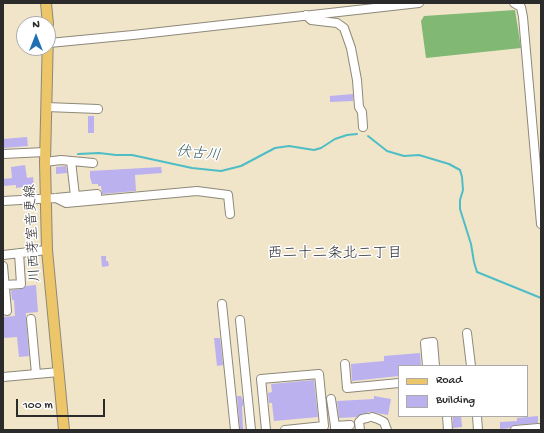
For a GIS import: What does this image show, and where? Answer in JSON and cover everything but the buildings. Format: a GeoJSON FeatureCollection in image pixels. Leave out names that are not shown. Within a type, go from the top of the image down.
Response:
{"type":"FeatureCollection","features":[{"type":"Feature","properties":{"kind":"main road"},"geometry":{"type":"LineString","coordinates":[[46,3],[47,16]]}},
{"type":"Feature","properties":{"kind":"main road","name":"川西芽室音更線"},"geometry":{"type":"LineString","coordinates":[[48,56],[45,157],[47,250],[64,430]]}},
{"type":"Feature","properties":{"kind":"street"},"geometry":{"type":"LineString","coordinates":[[56,42],[419,3]]}},
{"type":"Feature","properties":{"kind":"street"},"geometry":{"type":"LineString","coordinates":[[514,3],[520,7],[523,17],[541,224]]}},
{"type":"Feature","properties":{"kind":"street"},"geometry":{"type":"LineString","coordinates":[[306,15],[311,20],[337,24],[344,28],[351,48],[357,80],[359,107],[362,112],[364,127]]}},
{"type":"Feature","properties":{"kind":"street"},"geometry":{"type":"LineString","coordinates":[[46,107],[98,109]]}},
{"type":"Feature","properties":{"kind":"street"},"geometry":{"type":"LineString","coordinates":[[3,154],[45,157],[92,163]]}},
{"type":"Feature","properties":{"kind":"street"},"geometry":{"type":"LineString","coordinates":[[71,161],[75,196]]}},
{"type":"Feature","properties":{"kind":"street"},"geometry":{"type":"LineString","coordinates":[[56,198],[66,203],[196,191],[228,195],[230,214]]}},
{"type":"Feature","properties":{"kind":"street"},"geometry":{"type":"LineString","coordinates":[[3,201],[97,194]]}},
{"type":"Feature","properties":{"kind":"street"},"geometry":{"type":"LineString","coordinates":[[3,255],[47,250]]}},
{"type":"Feature","properties":{"kind":"street"},"geometry":{"type":"LineString","coordinates":[[5,285],[22,284],[18,253]]}},
{"type":"Feature","properties":{"kind":"street"},"geometry":{"type":"LineString","coordinates":[[3,266],[7,311]]}},
{"type":"Feature","properties":{"kind":"street"},"geometry":{"type":"LineString","coordinates":[[222,304],[235,430]]}},
{"type":"Feature","properties":{"kind":"street"},"geometry":{"type":"LineString","coordinates":[[30,319],[36,374]]}},
{"type":"Feature","properties":{"kind":"street"},"geometry":{"type":"LineString","coordinates":[[240,320],[251,430]]}},
{"type":"Feature","properties":{"kind":"street"},"geometry":{"type":"LineString","coordinates":[[467,333],[471,365]]}},
{"type":"Feature","properties":{"kind":"street"},"geometry":{"type":"LineString","coordinates":[[427,365],[425,344],[433,342],[435,365]]}},
{"type":"Feature","properties":{"kind":"street"},"geometry":{"type":"LineString","coordinates":[[345,364],[347,388],[398,383]]}},
{"type":"Feature","properties":{"kind":"street"},"geometry":{"type":"LineString","coordinates":[[3,377],[59,372]]}},
{"type":"Feature","properties":{"kind":"street"},"geometry":{"type":"LineString","coordinates":[[266,430],[262,379],[319,374],[324,426],[285,430]]}},
{"type":"Feature","properties":{"kind":"street"},"geometry":{"type":"LineString","coordinates":[[331,399],[335,428],[350,425]]}},
{"type":"Feature","properties":{"kind":"street"},"geometry":{"type":"LineString","coordinates":[[447,417],[448,430]]}},
{"type":"Feature","properties":{"kind":"street"},"geometry":{"type":"LineString","coordinates":[[477,417],[478,430]]}},
{"type":"Feature","properties":{"kind":"street"},"geometry":{"type":"LineString","coordinates":[[360,430],[359,422],[362,419],[369,418],[378,419],[384,422],[387,430]]}},
{"type":"Feature","properties":{"kind":"street"},"geometry":{"type":"LineString","coordinates":[[514,427],[538,428],[538,430]]}},
{"type":"Feature","properties":{"kind":"green space"},"geometry":{"type":"Polygon","coordinates":[[[515,10],[521,48],[426,58],[421,21],[424,16],[515,10]]]}},
{"type":"Feature","properties":{"kind":"waterway","name":"伏古川"},"geometry":{"type":"LineString","coordinates":[[78,154],[99,153],[132,155],[192,168],[221,171],[241,166],[275,148],[289,146],[314,150],[321,148],[335,139],[347,135],[357,134]]}},
{"type":"Feature","properties":{"kind":"waterway","name":"伏古川"},"geometry":{"type":"LineString","coordinates":[[368,136],[387,151],[404,156],[419,155],[449,164],[460,170],[463,190],[460,200],[460,209],[471,244],[477,272],[541,298]]}},
{"type":"Feature","properties":{"kind":"district","name":"西二十二条北二丁目"},"geometry":{"type":"Point","coordinates":[335,255]}}]}
